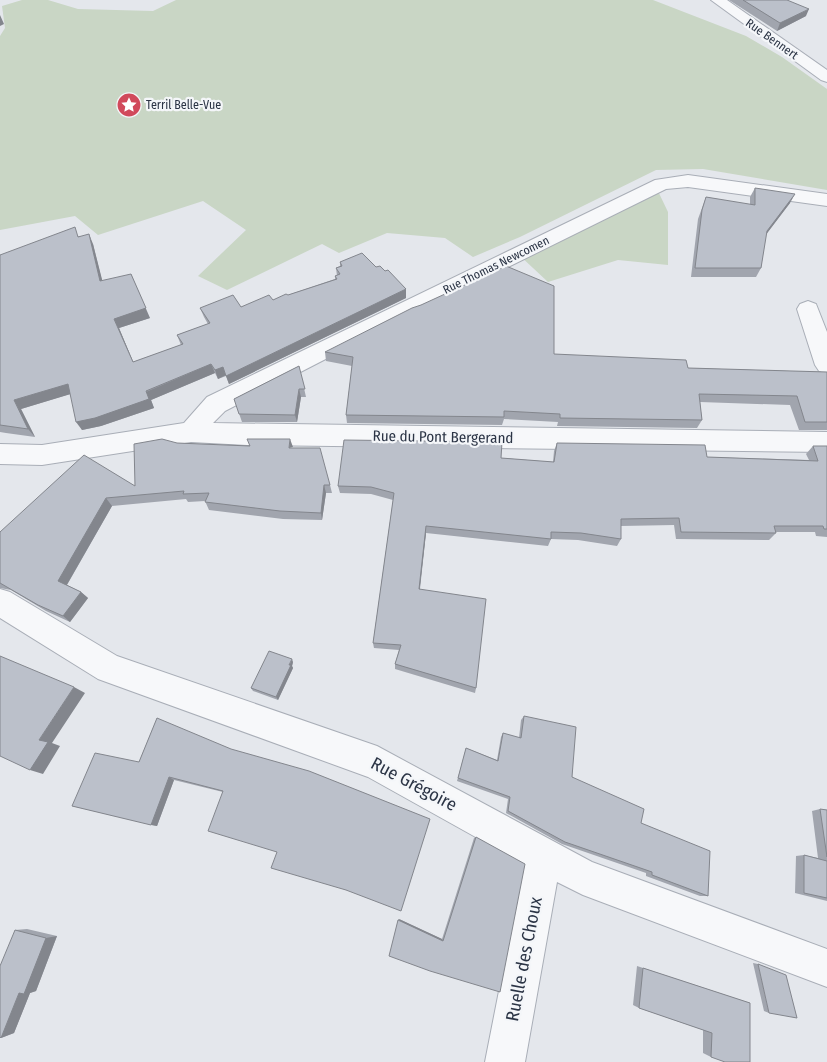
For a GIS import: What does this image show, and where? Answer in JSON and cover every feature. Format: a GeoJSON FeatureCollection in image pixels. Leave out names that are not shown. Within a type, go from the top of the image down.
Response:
{"type":"FeatureCollection","features":[{"type":"Feature","properties":{"kind":"street","name":"Rue Bennert"},"geometry":{"type":"LineString","coordinates":[[718,0],[827,77]]}},
{"type":"Feature","properties":{"kind":"street","name":"Rue Thomas Newcomen"},"geometry":{"type":"LineString","coordinates":[[191,432],[216,404],[392,315],[662,184],[688,181],[827,200]]}},
{"type":"Feature","properties":{"kind":"street"},"geometry":{"type":"LineString","coordinates":[[808,309],[827,365]]}},
{"type":"Feature","properties":{"kind":"street","name":"Rue du Pont Bergerand"},"geometry":{"type":"LineString","coordinates":[[0,454],[42,455],[191,432],[247,435],[827,442]]}},
{"type":"Feature","properties":{"kind":"street","name":"Rue Grégoire"},"geometry":{"type":"LineString","coordinates":[[0,602],[109,668],[377,762],[583,877],[827,968]]}},
{"type":"Feature","properties":{"kind":"street","name":"Ruelle des Choux"},"geometry":{"type":"LineString","coordinates":[[505,1062],[544,855]]}},
{"type":"Feature","properties":{"kind":"green space"},"geometry":{"type":"Polygon","coordinates":[[[22,0],[48,0],[78,9],[153,11],[176,0],[653,0],[746,36],[782,57],[827,89],[827,190],[703,169],[656,170],[520,237],[473,257],[445,238],[387,233],[339,253],[322,244],[227,290],[198,276],[246,230],[203,201],[98,235],[75,216],[0,230],[0,36],[5,28],[2,6],[22,0]]]}},
{"type":"Feature","properties":{"kind":"green space"},"geometry":{"type":"Polygon","coordinates":[[[656,187],[668,212],[668,265],[618,260],[548,282],[518,254],[656,187]]]}},
{"type":"Feature","properties":{"kind":"building"},"geometry":{"type":"Polygon","coordinates":[[[743,0],[787,0],[809,9],[780,23],[743,0]]]}},
{"type":"Feature","properties":{"kind":"building"},"geometry":{"type":"Polygon","coordinates":[[[755,188],[795,194],[767,231],[761,268],[695,268],[702,210],[706,197],[755,205],[755,188]]]}},
{"type":"Feature","properties":{"kind":"building"},"geometry":{"type":"Polygon","coordinates":[[[75,227],[78,237],[89,234],[100,281],[131,274],[146,308],[114,319],[133,362],[183,344],[177,335],[210,323],[200,308],[233,295],[241,307],[269,295],[273,300],[286,294],[288,295],[337,279],[335,276],[340,274],[336,268],[342,266],[340,262],[362,253],[376,267],[380,266],[385,271],[388,270],[406,289],[226,376],[223,367],[215,370],[211,364],[146,391],[149,399],[95,418],[76,422],[68,384],[14,400],[28,429],[0,425],[0,255],[75,227]]]}},
{"type":"Feature","properties":{"kind":"building"},"geometry":{"type":"Polygon","coordinates":[[[506,266],[554,286],[554,354],[686,360],[688,368],[827,372],[827,422],[805,422],[797,396],[699,394],[702,420],[560,418],[560,414],[504,411],[504,417],[346,415],[353,357],[325,352],[412,308],[506,266]]]}},
{"type":"Feature","properties":{"kind":"building"},"geometry":{"type":"Polygon","coordinates":[[[299,366],[305,389],[299,389],[295,415],[239,414],[234,399],[299,366]]]}},
{"type":"Feature","properties":{"kind":"building"},"geometry":{"type":"Polygon","coordinates":[[[162,439],[177,443],[250,446],[247,439],[290,439],[289,448],[320,448],[330,485],[324,485],[321,513],[280,511],[205,502],[209,493],[183,494],[184,491],[106,498],[58,581],[81,592],[63,616],[38,605],[0,583],[0,532],[84,455],[135,486],[134,444],[162,439]]]}},
{"type":"Feature","properties":{"kind":"building"},"geometry":{"type":"Polygon","coordinates":[[[344,440],[502,442],[501,458],[554,462],[557,443],[705,445],[707,457],[818,461],[813,446],[827,446],[827,529],[824,529],[823,526],[774,526],[776,533],[681,532],[679,518],[621,519],[621,539],[581,533],[551,532],[551,539],[426,526],[419,589],[486,599],[476,688],[395,664],[401,645],[373,643],[394,493],[371,487],[338,486],[344,440]]]}},
{"type":"Feature","properties":{"kind":"building"},"geometry":{"type":"Polygon","coordinates":[[[269,651],[292,659],[276,697],[251,688],[269,651]]]}},
{"type":"Feature","properties":{"kind":"building"},"geometry":{"type":"Polygon","coordinates":[[[0,656],[74,687],[39,740],[48,742],[30,770],[0,756],[0,656]]]}},
{"type":"Feature","properties":{"kind":"building"},"geometry":{"type":"Polygon","coordinates":[[[524,716],[576,727],[572,777],[644,809],[641,823],[710,851],[708,896],[652,875],[652,872],[565,842],[508,811],[510,797],[458,778],[466,748],[498,761],[503,733],[521,738],[524,716]]]}},
{"type":"Feature","properties":{"kind":"building"},"geometry":{"type":"Polygon","coordinates":[[[157,718],[231,749],[309,771],[430,819],[401,911],[346,890],[271,868],[277,852],[208,831],[223,791],[169,777],[151,825],[72,806],[95,753],[139,762],[157,718]]]}},
{"type":"Feature","properties":{"kind":"building"},"geometry":{"type":"Polygon","coordinates":[[[820,809],[827,810],[827,857],[820,809]]]}},
{"type":"Feature","properties":{"kind":"building"},"geometry":{"type":"Polygon","coordinates":[[[476,837],[525,864],[500,992],[430,971],[389,956],[398,920],[443,941],[476,837]]]}},
{"type":"Feature","properties":{"kind":"building"},"geometry":{"type":"Polygon","coordinates":[[[804,855],[827,861],[827,898],[804,893],[804,855]]]}},
{"type":"Feature","properties":{"kind":"building"},"geometry":{"type":"Polygon","coordinates":[[[15,930],[46,938],[24,994],[19,993],[1,1038],[0,966],[15,930]]]}},
{"type":"Feature","properties":{"kind":"building"},"geometry":{"type":"Polygon","coordinates":[[[758,964],[786,975],[797,1018],[769,1013],[758,964]]]}},
{"type":"Feature","properties":{"kind":"building"},"geometry":{"type":"Polygon","coordinates":[[[643,968],[750,1003],[750,1062],[725,1062],[711,1057],[712,1033],[639,1008],[643,968]]]}},
{"type":"Feature","properties":{"kind":"place","name":"Terril Belle-Vue"},"geometry":{"type":"Point","coordinates":[129,105]}}]}
